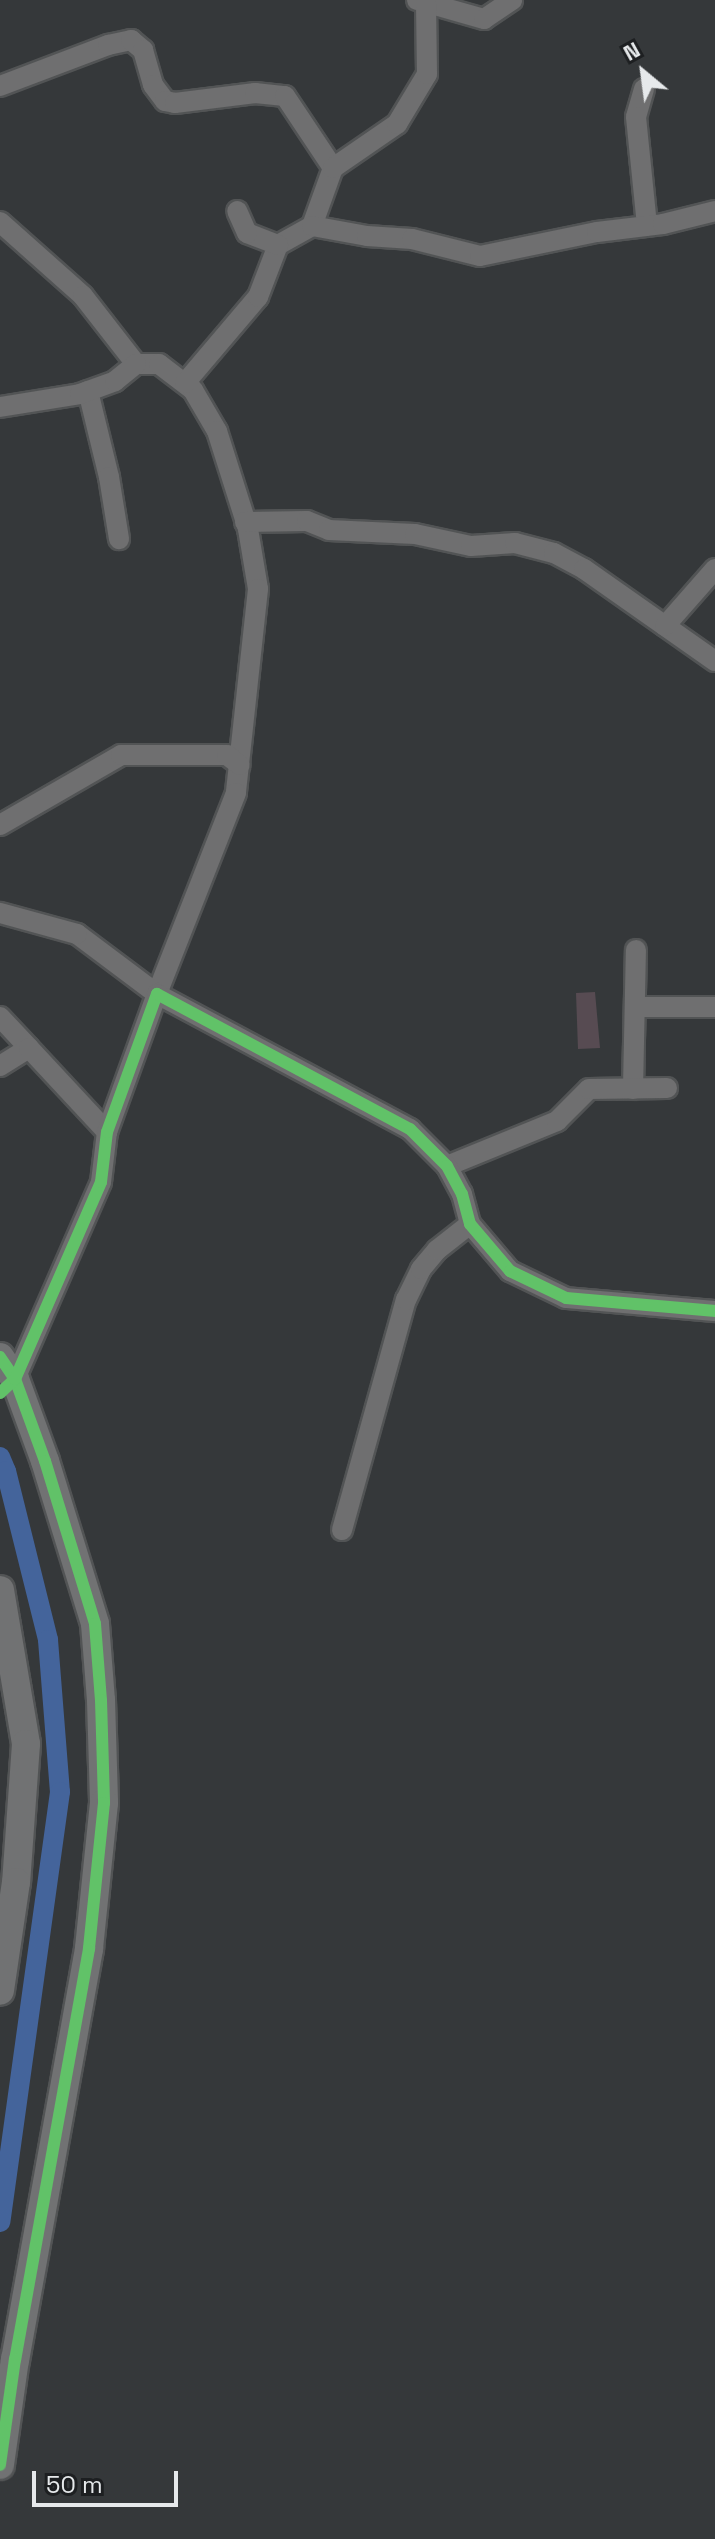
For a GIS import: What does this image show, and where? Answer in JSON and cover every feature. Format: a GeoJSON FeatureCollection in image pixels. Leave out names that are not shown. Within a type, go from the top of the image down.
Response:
{"type":"FeatureCollection","features":[{"type":"Feature","properties":{"kind":"street"},"geometry":{"type":"LineString","coordinates":[[312,226],[333,168],[397,124],[427,74],[421,1],[484,19],[512,0]]}},
{"type":"Feature","properties":{"kind":"street"},"geometry":{"type":"LineString","coordinates":[[0,86],[108,45],[131,40],[143,50],[153,85],[165,101],[175,103],[255,93],[285,96],[333,168]]}},
{"type":"Feature","properties":{"kind":"street"},"geometry":{"type":"LineString","coordinates":[[644,89],[636,117],[647,225]]}},
{"type":"Feature","properties":{"kind":"street"},"geometry":{"type":"LineString","coordinates":[[237,211],[247,233],[278,245]]}},
{"type":"Feature","properties":{"kind":"street"},"geometry":{"type":"LineString","coordinates":[[185,383],[258,297],[278,245],[312,226],[367,236],[412,239],[480,256],[715,211]]}},
{"type":"Feature","properties":{"kind":"street"},"geometry":{"type":"LineString","coordinates":[[0,222],[83,296],[136,364]]}},
{"type":"Feature","properties":{"kind":"street"},"geometry":{"type":"LineString","coordinates":[[0,407],[88,391],[115,381],[136,364],[159,364],[193,390],[217,431],[245,522],[258,589],[236,793],[107,1132],[101,1182],[5,1376],[72,1545],[95,1624],[104,1803],[89,1949],[5,2393],[0,2465]]}},
{"type":"Feature","properties":{"kind":"street"},"geometry":{"type":"LineString","coordinates":[[88,391],[109,477],[119,539]]}},
{"type":"Feature","properties":{"kind":"street"},"geometry":{"type":"LineString","coordinates":[[245,522],[307,521],[329,530],[415,534],[471,546],[515,543],[554,553],[584,569],[715,661]]}},
{"type":"Feature","properties":{"kind":"street"},"geometry":{"type":"LineString","coordinates":[[665,626],[715,569]]}},
{"type":"Feature","properties":{"kind":"street"},"geometry":{"type":"LineString","coordinates":[[0,825],[121,755],[227,755],[240,765]]}},
{"type":"Feature","properties":{"kind":"street"},"geometry":{"type":"LineString","coordinates":[[0,913],[77,934],[157,994],[410,1129],[447,1166],[462,1194],[470,1224],[510,1271],[555,1295],[715,1311]]}},
{"type":"Feature","properties":{"kind":"street"},"geometry":{"type":"LineString","coordinates":[[633,1089],[636,950]]}},
{"type":"Feature","properties":{"kind":"street"},"geometry":{"type":"LineString","coordinates":[[635,1007],[715,1007]]}},
{"type":"Feature","properties":{"kind":"street"},"geometry":{"type":"LineString","coordinates":[[0,1017],[107,1132]]}},
{"type":"Feature","properties":{"kind":"street"},"geometry":{"type":"LineString","coordinates":[[0,1066],[29,1048]]}},
{"type":"Feature","properties":{"kind":"street"},"geometry":{"type":"LineString","coordinates":[[447,1166],[557,1121],[589,1089],[667,1088]]}},
{"type":"Feature","properties":{"kind":"street"},"geometry":{"type":"LineString","coordinates":[[342,1530],[406,1300],[421,1269],[437,1250],[470,1224]]}},
{"type":"Feature","properties":{"kind":"street"},"geometry":{"type":"LineString","coordinates":[[0,1590],[26,1744],[16,1882],[0,1991]]}},
{"type":"Feature","properties":{"kind":"building"},"geometry":{"type":"Polygon","coordinates":[[[595,992],[600,1048],[578,1049],[576,993],[595,992]]]}},
{"type":"Feature","properties":{"kind":"waterway"},"geometry":{"type":"LineString","coordinates":[[0,1457],[48,1640],[60,1792],[0,2222]]}},
{"type":"Feature","properties":{"kind":"cycle path"},"geometry":{"type":"LineString","coordinates":[[0,1393],[15,1379],[101,1182],[107,1132],[157,994],[410,1129],[447,1166],[462,1194],[470,1224],[510,1271],[566,1298],[715,1311]]}},
{"type":"Feature","properties":{"kind":"cycle path"},"geometry":{"type":"LineString","coordinates":[[0,1357],[15,1379],[45,1461],[95,1624],[104,1803],[89,1949],[15,2359],[0,2465]]}}]}
